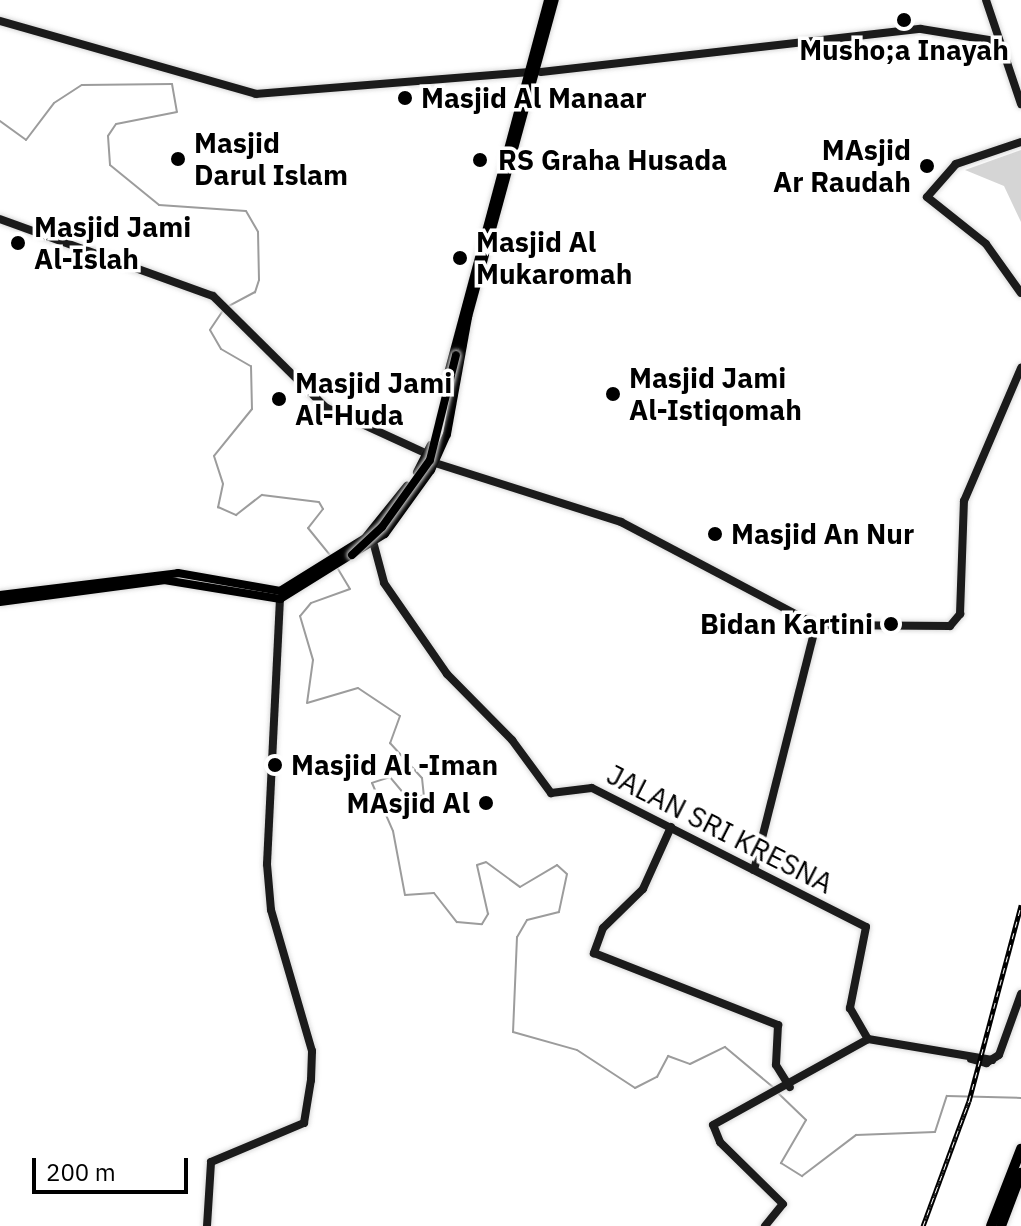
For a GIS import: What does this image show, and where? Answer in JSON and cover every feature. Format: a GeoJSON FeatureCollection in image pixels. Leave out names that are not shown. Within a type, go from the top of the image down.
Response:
{"type":"FeatureCollection","features":[{"type":"Feature","properties":{"kind":"highway"},"geometry":{"type":"LineString","coordinates":[[1000,1219],[1021,1149]]}},
{"type":"Feature","properties":{"kind":"highway"},"geometry":{"type":"LineString","coordinates":[[991,1226],[1000,1219],[1021,1173]]}},
{"type":"Feature","properties":{"kind":"main road"},"geometry":{"type":"LineString","coordinates":[[537,72],[548,0]]}},
{"type":"Feature","properties":{"kind":"main road"},"geometry":{"type":"LineString","coordinates":[[343,561],[405,489],[434,437],[555,0]]}},
{"type":"Feature","properties":{"kind":"main road"},"geometry":{"type":"LineString","coordinates":[[0,602],[154,580],[201,582],[280,599],[343,561],[382,527],[428,465],[459,340]]}},
{"type":"Feature","properties":{"kind":"main road"},"geometry":{"type":"LineString","coordinates":[[0,595],[178,573],[277,592],[374,545],[407,505],[435,463],[444,443],[459,340]]}},
{"type":"Feature","properties":{"kind":"main road"},"geometry":{"type":"LineString","coordinates":[[438,423],[449,425]]}},
{"type":"Feature","properties":{"kind":"main road"},"geometry":{"type":"LineString","coordinates":[[434,437],[442,434],[444,443]]}},
{"type":"Feature","properties":{"kind":"main road"},"geometry":{"type":"LineString","coordinates":[[405,489],[406,496],[414,494]]}},
{"type":"Feature","properties":{"kind":"main road"},"geometry":{"type":"LineString","coordinates":[[398,498],[406,497],[407,505]]}},
{"type":"Feature","properties":{"kind":"street"},"geometry":{"type":"LineString","coordinates":[[986,0],[995,41],[1021,104]]}},
{"type":"Feature","properties":{"kind":"street"},"geometry":{"type":"LineString","coordinates":[[0,21],[256,94],[537,72],[921,29],[995,41]]}},
{"type":"Feature","properties":{"kind":"street"},"geometry":{"type":"LineString","coordinates":[[1021,142],[954,166],[927,197],[986,244],[1021,293]]}},
{"type":"Feature","properties":{"kind":"street"},"geometry":{"type":"LineString","coordinates":[[0,219],[220,301],[325,407],[427,454]]}},
{"type":"Feature","properties":{"kind":"street"},"geometry":{"type":"LineString","coordinates":[[435,463],[449,463],[621,522],[816,625],[864,630],[957,622],[964,501],[1021,368]]}},
{"type":"Feature","properties":{"kind":"street"},"geometry":{"type":"LineString","coordinates":[[444,443],[449,463]]}},
{"type":"Feature","properties":{"kind":"street","name":"JALAN SRI KRESNA"},"geometry":{"type":"LineString","coordinates":[[374,545],[389,590],[458,688],[512,740],[551,793],[587,786],[866,927],[850,1008],[868,1039]]}},
{"type":"Feature","properties":{"kind":"street"},"geometry":{"type":"LineString","coordinates":[[207,1226],[211,1162],[301,1125],[310,1090],[312,1051],[271,910],[267,864],[280,599]]}},
{"type":"Feature","properties":{"kind":"street"},"geometry":{"type":"LineString","coordinates":[[754,870],[816,625]]}},
{"type":"Feature","properties":{"kind":"street"},"geometry":{"type":"LineString","coordinates":[[671,827],[643,889],[603,928],[594,953],[778,1025],[776,1065],[790,1087]]}},
{"type":"Feature","properties":{"kind":"street"},"geometry":{"type":"LineString","coordinates":[[765,1226],[783,1204],[712,1129],[780,1093],[868,1039],[992,1060],[1003,1049],[1021,994]]}},
{"type":"Feature","properties":{"kind":"shaded area"},"geometry":{"type":"Polygon","coordinates":[[[1021,150],[1021,222],[1004,186],[965,170],[1021,150]]]}},
{"type":"Feature","properties":{"kind":"waterway"},"geometry":{"type":"LineString","coordinates":[[0,121],[26,140],[54,103],[82,85],[172,84],[177,112],[116,124],[108,136],[110,165],[159,205],[246,211],[258,232],[259,280],[255,292],[229,306]]}},
{"type":"Feature","properties":{"kind":"waterway"},"geometry":{"type":"LineString","coordinates":[[224,309],[210,330],[221,349],[251,366],[252,409],[214,456],[223,484],[218,507],[236,515],[262,495],[319,502],[323,509],[308,528],[331,556]]}},
{"type":"Feature","properties":{"kind":"waterway"},"geometry":{"type":"LineString","coordinates":[[338,569],[350,589],[311,603],[300,616],[313,660],[307,703],[358,688],[400,716],[390,743],[422,778],[424,796],[405,795],[390,777],[372,783],[393,831],[405,895],[434,893],[457,922],[482,924],[488,914],[477,865],[486,862],[520,887],[557,865],[567,874],[559,912],[527,920],[517,937],[513,1032],[577,1050],[635,1088],[657,1077],[668,1056],[690,1064],[725,1047],[774,1088]]}},
{"type":"Feature","properties":{"kind":"waterway"},"geometry":{"type":"LineString","coordinates":[[778,1093],[806,1120],[781,1163],[802,1176],[856,1135],[935,1132],[947,1096],[1021,1098]]}},
{"type":"Feature","properties":{"kind":"railway"},"geometry":{"type":"LineString","coordinates":[[923,1226],[969,1101],[1021,905]]}},
{"type":"Feature","properties":{"kind":"place","name":"Musho;a Inayah"},"geometry":{"type":"Point","coordinates":[904,20]}},
{"type":"Feature","properties":{"kind":"place","name":"Masjid Al Manaar"},"geometry":{"type":"Point","coordinates":[405,98]}},
{"type":"Feature","properties":{"kind":"place","name":"Masjid Darul Islam"},"geometry":{"type":"Point","coordinates":[178,159]}},
{"type":"Feature","properties":{"kind":"place","name":"RS Graha Husada"},"geometry":{"type":"Point","coordinates":[480,160]}},
{"type":"Feature","properties":{"kind":"place","name":"MAsjid Ar Raudah"},"geometry":{"type":"Point","coordinates":[927,166]}},
{"type":"Feature","properties":{"kind":"place","name":"Masjid Jami Al-Islah"},"geometry":{"type":"Point","coordinates":[18,243]}},
{"type":"Feature","properties":{"kind":"place","name":"Masjid Al Mukaromah"},"geometry":{"type":"Point","coordinates":[460,258]}},
{"type":"Feature","properties":{"kind":"place","name":"Masjid Jami Al-Istiqomah"},"geometry":{"type":"Point","coordinates":[613,394]}},
{"type":"Feature","properties":{"kind":"place","name":"Masjid Jami Al-Huda"},"geometry":{"type":"Point","coordinates":[279,399]}},
{"type":"Feature","properties":{"kind":"place","name":"Masjid An Nur"},"geometry":{"type":"Point","coordinates":[715,534]}},
{"type":"Feature","properties":{"kind":"place","name":"Bidan Kartini"},"geometry":{"type":"Point","coordinates":[891,624]}},
{"type":"Feature","properties":{"kind":"place","name":"Masjid Al -Iman"},"geometry":{"type":"Point","coordinates":[275,765]}},
{"type":"Feature","properties":{"kind":"place","name":"MAsjid Al"},"geometry":{"type":"Point","coordinates":[486,803]}}]}
